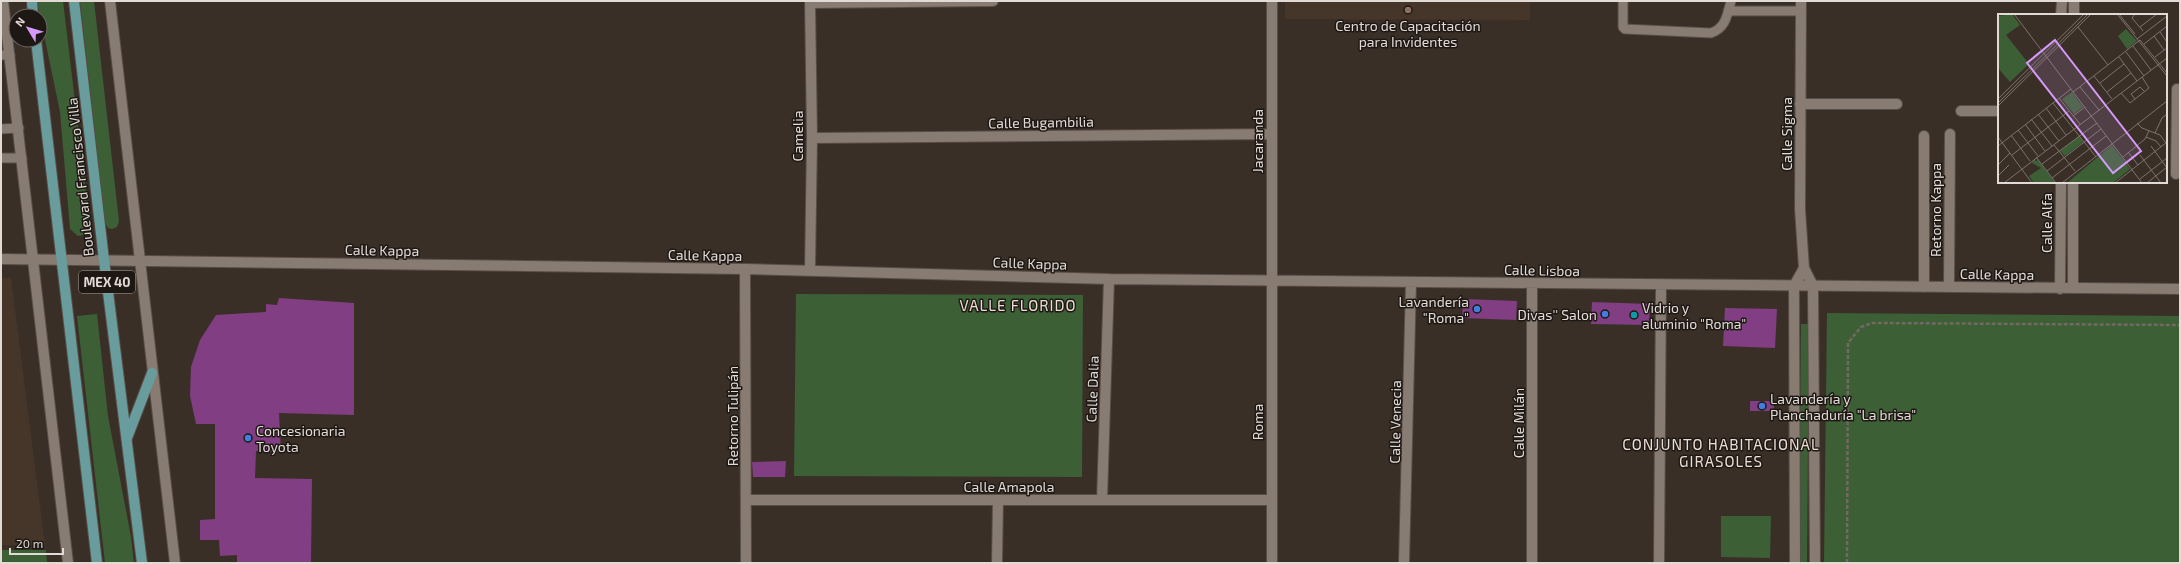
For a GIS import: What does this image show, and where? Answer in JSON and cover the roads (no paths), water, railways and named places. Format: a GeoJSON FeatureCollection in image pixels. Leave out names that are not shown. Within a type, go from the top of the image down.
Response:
{"type":"FeatureCollection","features":[{"type":"Feature","properties":{"kind":"main road","name":"Boulevard Francisco Villa"},"geometry":{"type":"LineString","coordinates":[[74,1],[104,260],[142,563]]}},
{"type":"Feature","properties":{"kind":"main road","name":"Boulevard Francisco Villa"},"geometry":{"type":"LineString","coordinates":[[37,48],[97,563]]}},
{"type":"Feature","properties":{"kind":"main road"},"geometry":{"type":"LineString","coordinates":[[126,440],[152,373]]}},
{"type":"Feature","properties":{"kind":"street"},"geometry":{"type":"LineString","coordinates":[[3,1],[5,55],[22,158],[32,259],[68,563]]}},
{"type":"Feature","properties":{"kind":"street"},"geometry":{"type":"LineString","coordinates":[[110,1],[175,563]]}},
{"type":"Feature","properties":{"kind":"street"},"geometry":{"type":"LineString","coordinates":[[810,2],[993,1]]}},
{"type":"Feature","properties":{"kind":"street","name":"Jacaranda"},"geometry":{"type":"LineString","coordinates":[[1271,281],[1272,1]]}},
{"type":"Feature","properties":{"kind":"street"},"geometry":{"type":"LineString","coordinates":[[2061,14],[2062,1]]}},
{"type":"Feature","properties":{"kind":"street"},"geometry":{"type":"LineString","coordinates":[[2074,1],[2074,14]]}},
{"type":"Feature","properties":{"kind":"street","name":"Camelia"},"geometry":{"type":"LineString","coordinates":[[810,2],[812,138],[810,271]]}},
{"type":"Feature","properties":{"kind":"street","name":"Calle Sigma"},"geometry":{"type":"LineString","coordinates":[[1801,6],[1800,209],[1804,268]]}},
{"type":"Feature","properties":{"kind":"street"},"geometry":{"type":"LineString","coordinates":[[2174,174],[2177,89]]}},
{"type":"Feature","properties":{"kind":"street"},"geometry":{"type":"LineString","coordinates":[[1800,104],[1897,104]]}},
{"type":"Feature","properties":{"kind":"street"},"geometry":{"type":"LineString","coordinates":[[1961,111],[1998,111]]}},
{"type":"Feature","properties":{"kind":"street","name":"Calle Bugambilia"},"geometry":{"type":"LineString","coordinates":[[812,138],[1271,134]]}},
{"type":"Feature","properties":{"kind":"street","name":"Retorno Kappa"},"geometry":{"type":"LineString","coordinates":[[1949,287],[1950,134]]}},
{"type":"Feature","properties":{"kind":"street","name":"Retorno Kappa"},"geometry":{"type":"LineString","coordinates":[[1924,136],[1924,287]]}},
{"type":"Feature","properties":{"kind":"street","name":"Calle Alfa"},"geometry":{"type":"LineString","coordinates":[[2060,288],[2061,183]]}},
{"type":"Feature","properties":{"kind":"street","name":"Calle Alfa"},"geometry":{"type":"LineString","coordinates":[[2073,183],[2073,288]]}},
{"type":"Feature","properties":{"kind":"street","name":"Calle Kappa"},"geometry":{"type":"LineString","coordinates":[[1,259],[745,269],[1109,279],[1271,281]]}},
{"type":"Feature","properties":{"kind":"street"},"geometry":{"type":"LineString","coordinates":[[1795,563],[1794,286],[1804,268]]}},
{"type":"Feature","properties":{"kind":"street"},"geometry":{"type":"LineString","coordinates":[[1804,268],[1813,286],[1815,563]]}},
{"type":"Feature","properties":{"kind":"street","name":"Retorno Tulipán"},"geometry":{"type":"LineString","coordinates":[[745,269],[747,500],[746,563]]}},
{"type":"Feature","properties":{"kind":"street","name":"Calle Dalia"},"geometry":{"type":"LineString","coordinates":[[1102,500],[1109,279]]}},
{"type":"Feature","properties":{"kind":"street","name":"Calle Lisboa"},"geometry":{"type":"LineString","coordinates":[[1271,281],[1813,286]]}},
{"type":"Feature","properties":{"kind":"street","name":"Roma"},"geometry":{"type":"LineString","coordinates":[[1271,281],[1272,563]]}},
{"type":"Feature","properties":{"kind":"street","name":"Calle Venecia"},"geometry":{"type":"LineString","coordinates":[[1404,563],[1411,282]]}},
{"type":"Feature","properties":{"kind":"street","name":"Calle Milán"},"geometry":{"type":"LineString","coordinates":[[1532,284],[1532,563]]}},
{"type":"Feature","properties":{"kind":"street"},"geometry":{"type":"LineString","coordinates":[[1659,563],[1661,285]]}},
{"type":"Feature","properties":{"kind":"street","name":"Calle Kappa"},"geometry":{"type":"LineString","coordinates":[[1813,286],[2180,289]]}},
{"type":"Feature","properties":{"kind":"street","name":"Calle Amapola"},"geometry":{"type":"LineString","coordinates":[[747,500],[1272,500]]}},
{"type":"Feature","properties":{"kind":"street"},"geometry":{"type":"LineString","coordinates":[[997,563],[998,500]]}},
{"type":"Feature","properties":{"kind":"lane"},"geometry":{"type":"LineString","coordinates":[[1623,1],[1623,27],[1630,30],[1711,34],[1719,30],[1724,25],[1731,1]]}},
{"type":"Feature","properties":{"kind":"lane"},"geometry":{"type":"LineString","coordinates":[[1728,10],[1801,6]]}},
{"type":"Feature","properties":{"kind":"lane"},"geometry":{"type":"LineString","coordinates":[[1,129],[18,128]]}},
{"type":"Feature","properties":{"kind":"lane"},"geometry":{"type":"LineString","coordinates":[[1,158],[22,158]]}},
{"type":"Feature","properties":{"kind":"place","name":"Centro de Capacitación para Invidentes"},"geometry":{"type":"Point","coordinates":[1408,10]}},
{"type":"Feature","properties":{"kind":"place","name":"Lavandería \"Roma\""},"geometry":{"type":"Point","coordinates":[1477,309]}},
{"type":"Feature","properties":{"kind":"place","name":"Divas'' Salon"},"geometry":{"type":"Point","coordinates":[1605,314]}},
{"type":"Feature","properties":{"kind":"place","name":"Vidrio y aluminio \"Roma\""},"geometry":{"type":"Point","coordinates":[1634,315]}},
{"type":"Feature","properties":{"kind":"place","name":"Lavandería y Planchaduría \"La brisa\""},"geometry":{"type":"Point","coordinates":[1762,406]}},
{"type":"Feature","properties":{"kind":"place","name":"Concesionaria Toyota"},"geometry":{"type":"Point","coordinates":[248,438]}},
{"type":"Feature","properties":{"kind":"district","name":"VALLE FLORIDO"},"geometry":{"type":"Point","coordinates":[1018,305]}},
{"type":"Feature","properties":{"kind":"district","name":"CONJUNTO HABITACIONAL GIRASOLES"},"geometry":{"type":"Point","coordinates":[1721,452]}}]}
